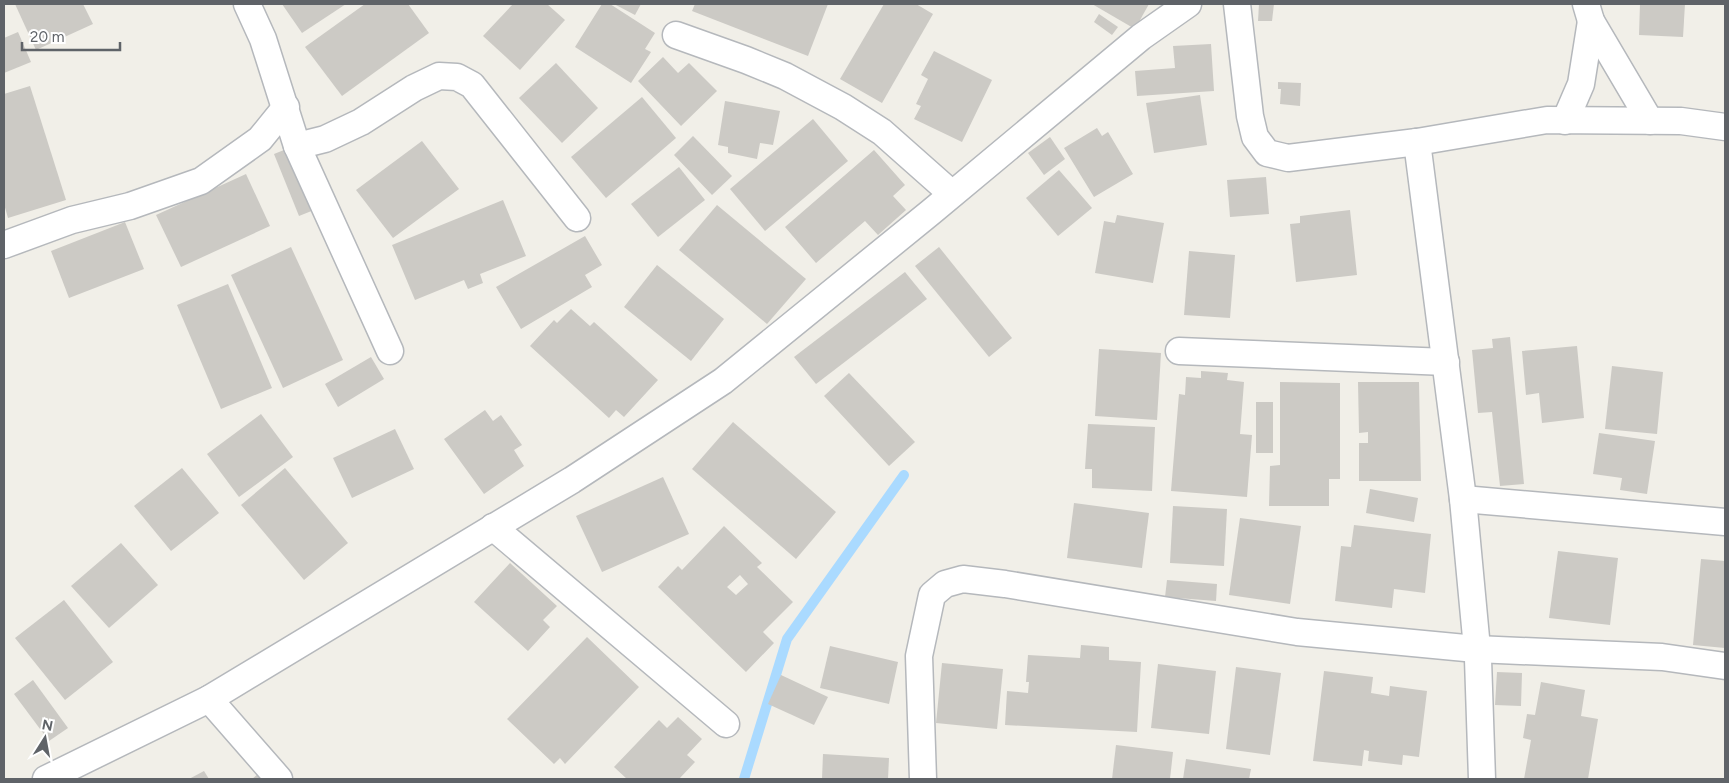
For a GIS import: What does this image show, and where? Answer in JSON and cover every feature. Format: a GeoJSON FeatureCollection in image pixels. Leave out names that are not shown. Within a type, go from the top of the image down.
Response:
{"type":"FeatureCollection","features":[{"type":"Feature","properties":{"kind":"street"},"geometry":{"type":"LineString","coordinates":[[247,4],[263,38],[297,146],[390,351]]}},
{"type":"Feature","properties":{"kind":"street"},"geometry":{"type":"LineString","coordinates":[[46,779],[209,699],[572,480],[723,381],[1141,37],[1188,4]]}},
{"type":"Feature","properties":{"kind":"street"},"geometry":{"type":"LineString","coordinates":[[1237,4],[1250,116],[1255,137],[1267,153],[1288,158],[1417,142],[1547,120],[1681,120],[1725,127]]}},
{"type":"Feature","properties":{"kind":"street"},"geometry":{"type":"LineString","coordinates":[[1565,120],[1581,84],[1589,12]]}},
{"type":"Feature","properties":{"kind":"street"},"geometry":{"type":"LineString","coordinates":[[1589,12],[1650,121]]}},
{"type":"Feature","properties":{"kind":"street"},"geometry":{"type":"LineString","coordinates":[[676,35],[785,76],[843,107],[882,132],[952,194]]}},
{"type":"Feature","properties":{"kind":"street"},"geometry":{"type":"LineString","coordinates":[[297,146],[325,139],[361,122],[414,88],[439,76],[457,77],[472,85],[577,218]]}},
{"type":"Feature","properties":{"kind":"street"},"geometry":{"type":"LineString","coordinates":[[4,244],[72,220],[130,206],[201,181],[260,139],[286,107]]}},
{"type":"Feature","properties":{"kind":"street"},"geometry":{"type":"LineString","coordinates":[[1417,142],[1464,499],[1476,649],[1482,779]]}},
{"type":"Feature","properties":{"kind":"street"},"geometry":{"type":"LineString","coordinates":[[1179,351],[1446,362]]}},
{"type":"Feature","properties":{"kind":"street"},"geometry":{"type":"LineString","coordinates":[[1464,499],[1725,522]]}},
{"type":"Feature","properties":{"kind":"street"},"geometry":{"type":"LineString","coordinates":[[493,527],[726,724]]}},
{"type":"Feature","properties":{"kind":"street"},"geometry":{"type":"LineString","coordinates":[[923,779],[919,656],[926,619],[932,595],[945,584],[963,579],[1014,585],[1297,632],[1476,649],[1662,657],[1725,666]]}},
{"type":"Feature","properties":{"kind":"street"},"geometry":{"type":"LineString","coordinates":[[209,699],[279,779]]}},
{"type":"Feature","properties":{"kind":"building"},"geometry":{"type":"Polygon","coordinates":[[[15,4],[83,4],[93,24],[36,50],[15,4]]]}},
{"type":"Feature","properties":{"kind":"building"},"geometry":{"type":"Polygon","coordinates":[[[282,4],[346,4],[302,33],[282,4]]]}},
{"type":"Feature","properties":{"kind":"building"},"geometry":{"type":"Polygon","coordinates":[[[365,4],[408,4],[429,33],[342,96],[305,47],[365,4]]]}},
{"type":"Feature","properties":{"kind":"building"},"geometry":{"type":"Polygon","coordinates":[[[513,4],[547,4],[565,20],[520,70],[483,36],[513,4]]]}},
{"type":"Feature","properties":{"kind":"building"},"geometry":{"type":"Polygon","coordinates":[[[602,4],[610,4],[655,33],[645,49],[651,52],[631,83],[575,47],[602,4]]]}},
{"type":"Feature","properties":{"kind":"building"},"geometry":{"type":"Polygon","coordinates":[[[614,4],[641,4],[635,15],[614,4]]]}},
{"type":"Feature","properties":{"kind":"building"},"geometry":{"type":"Polygon","coordinates":[[[695,4],[828,4],[808,56],[692,11],[695,4]]]}},
{"type":"Feature","properties":{"kind":"building"},"geometry":{"type":"Polygon","coordinates":[[[884,4],[916,4],[933,14],[882,103],[840,79],[884,4]]]}},
{"type":"Feature","properties":{"kind":"building"},"geometry":{"type":"Polygon","coordinates":[[[1092,4],[1149,4],[1135,29],[1092,4]]]}},
{"type":"Feature","properties":{"kind":"building"},"geometry":{"type":"Polygon","coordinates":[[[1259,4],[1274,4],[1272,21],[1258,21],[1259,4]]]}},
{"type":"Feature","properties":{"kind":"building"},"geometry":{"type":"Polygon","coordinates":[[[1640,4],[1685,4],[1683,37],[1639,35],[1640,4]]]}},
{"type":"Feature","properties":{"kind":"building"},"geometry":{"type":"Polygon","coordinates":[[[1099,14],[1118,27],[1112,35],[1094,22],[1099,14]]]}},
{"type":"Feature","properties":{"kind":"building"},"geometry":{"type":"Polygon","coordinates":[[[18,32],[31,62],[4,73],[4,38],[18,32]]]}},
{"type":"Feature","properties":{"kind":"building"},"geometry":{"type":"Polygon","coordinates":[[[1211,44],[1214,91],[1137,96],[1135,71],[1175,68],[1173,46],[1211,44]]]}},
{"type":"Feature","properties":{"kind":"building"},"geometry":{"type":"Polygon","coordinates":[[[934,51],[992,80],[962,142],[914,119],[921,106],[916,104],[928,79],[921,75],[934,51]]]}},
{"type":"Feature","properties":{"kind":"building"},"geometry":{"type":"Polygon","coordinates":[[[663,57],[678,73],[689,63],[717,91],[681,126],[638,81],[663,57]]]}},
{"type":"Feature","properties":{"kind":"building"},"geometry":{"type":"Polygon","coordinates":[[[556,63],[598,108],[562,143],[519,98],[556,63]]]}},
{"type":"Feature","properties":{"kind":"building"},"geometry":{"type":"Polygon","coordinates":[[[1278,82],[1301,83],[1300,106],[1280,104],[1281,89],[1278,89],[1278,82]]]}},
{"type":"Feature","properties":{"kind":"building"},"geometry":{"type":"Polygon","coordinates":[[[30,86],[66,200],[8,218],[4,204],[4,94],[30,86]]]}},
{"type":"Feature","properties":{"kind":"building"},"geometry":{"type":"Polygon","coordinates":[[[1200,95],[1207,145],[1154,153],[1146,103],[1200,95]]]}},
{"type":"Feature","properties":{"kind":"building"},"geometry":{"type":"Polygon","coordinates":[[[642,97],[676,138],[606,198],[571,157],[642,97]]]}},
{"type":"Feature","properties":{"kind":"building"},"geometry":{"type":"Polygon","coordinates":[[[725,101],[780,111],[773,145],[760,143],[757,159],[728,153],[728,147],[718,145],[725,101]]]}},
{"type":"Feature","properties":{"kind":"building"},"geometry":{"type":"Polygon","coordinates":[[[813,119],[848,161],[765,231],[730,189],[813,119]]]}},
{"type":"Feature","properties":{"kind":"building"},"geometry":{"type":"Polygon","coordinates":[[[1097,128],[1102,136],[1108,132],[1133,174],[1094,197],[1064,148],[1097,128]]]}},
{"type":"Feature","properties":{"kind":"building"},"geometry":{"type":"Polygon","coordinates":[[[693,136],[732,176],[712,195],[674,155],[693,136]]]}},
{"type":"Feature","properties":{"kind":"building"},"geometry":{"type":"Polygon","coordinates":[[[1050,137],[1065,159],[1044,175],[1028,153],[1050,137]]]}},
{"type":"Feature","properties":{"kind":"building"},"geometry":{"type":"Polygon","coordinates":[[[422,141],[459,189],[393,238],[356,190],[422,141]]]}},
{"type":"Feature","properties":{"kind":"building"},"geometry":{"type":"Polygon","coordinates":[[[289,148],[314,210],[299,216],[274,154],[289,148]]]}},
{"type":"Feature","properties":{"kind":"building"},"geometry":{"type":"Polygon","coordinates":[[[874,150],[905,185],[893,196],[906,210],[878,235],[865,221],[816,263],[785,227],[874,150]]]}},
{"type":"Feature","properties":{"kind":"building"},"geometry":{"type":"Polygon","coordinates":[[[679,167],[705,200],[658,237],[631,204],[679,167]]]}},
{"type":"Feature","properties":{"kind":"building"},"geometry":{"type":"Polygon","coordinates":[[[1059,170],[1092,208],[1058,236],[1026,198],[1059,170]]]}},
{"type":"Feature","properties":{"kind":"building"},"geometry":{"type":"Polygon","coordinates":[[[246,174],[270,226],[181,267],[156,215],[246,174]]]}},
{"type":"Feature","properties":{"kind":"building"},"geometry":{"type":"Polygon","coordinates":[[[1266,177],[1269,214],[1230,217],[1227,180],[1266,177]]]}},
{"type":"Feature","properties":{"kind":"building"},"geometry":{"type":"Polygon","coordinates":[[[503,200],[526,256],[480,274],[483,283],[468,289],[464,280],[415,300],[392,245],[503,200]]]}},
{"type":"Feature","properties":{"kind":"building"},"geometry":{"type":"Polygon","coordinates":[[[717,205],[806,279],[767,324],[679,250],[717,205]]]}},
{"type":"Feature","properties":{"kind":"building"},"geometry":{"type":"Polygon","coordinates":[[[1350,210],[1357,275],[1296,282],[1290,224],[1300,223],[1300,216],[1350,210]]]}},
{"type":"Feature","properties":{"kind":"building"},"geometry":{"type":"Polygon","coordinates":[[[1117,215],[1164,223],[1153,283],[1095,273],[1104,221],[1115,223],[1117,215]]]}},
{"type":"Feature","properties":{"kind":"building"},"geometry":{"type":"Polygon","coordinates":[[[125,222],[144,269],[69,298],[51,251],[125,222]]]}},
{"type":"Feature","properties":{"kind":"building"},"geometry":{"type":"Polygon","coordinates":[[[585,236],[602,265],[585,275],[592,287],[521,329],[496,287],[585,236]]]}},
{"type":"Feature","properties":{"kind":"building"},"geometry":{"type":"Polygon","coordinates":[[[291,247],[343,360],[283,388],[231,275],[291,247]]]}},
{"type":"Feature","properties":{"kind":"building"},"geometry":{"type":"Polygon","coordinates":[[[939,247],[1012,338],[989,357],[915,266],[939,247]]]}},
{"type":"Feature","properties":{"kind":"building"},"geometry":{"type":"Polygon","coordinates":[[[1189,251],[1235,255],[1230,318],[1184,315],[1189,251]]]}},
{"type":"Feature","properties":{"kind":"building"},"geometry":{"type":"Polygon","coordinates":[[[657,265],[724,319],[691,361],[624,307],[657,265]]]}},
{"type":"Feature","properties":{"kind":"building"},"geometry":{"type":"Polygon","coordinates":[[[905,272],[927,299],[816,384],[794,357],[905,272]]]}},
{"type":"Feature","properties":{"kind":"building"},"geometry":{"type":"Polygon","coordinates":[[[228,284],[272,388],[221,409],[177,305],[228,284]]]}},
{"type":"Feature","properties":{"kind":"building"},"geometry":{"type":"Polygon","coordinates":[[[571,309],[590,326],[594,322],[658,380],[624,417],[616,410],[609,418],[530,346],[554,320],[557,323],[571,309]]]}},
{"type":"Feature","properties":{"kind":"building"},"geometry":{"type":"Polygon","coordinates":[[[1510,337],[1524,484],[1500,486],[1492,412],[1478,413],[1472,350],[1493,348],[1492,339],[1510,337]]]}},
{"type":"Feature","properties":{"kind":"building"},"geometry":{"type":"Polygon","coordinates":[[[1577,346],[1584,418],[1542,423],[1539,393],[1526,395],[1522,351],[1577,346]]]}},
{"type":"Feature","properties":{"kind":"building"},"geometry":{"type":"Polygon","coordinates":[[[1099,349],[1161,353],[1157,420],[1095,416],[1099,349]]]}},
{"type":"Feature","properties":{"kind":"building"},"geometry":{"type":"Polygon","coordinates":[[[371,357],[384,379],[338,407],[325,384],[371,357]]]}},
{"type":"Feature","properties":{"kind":"building"},"geometry":{"type":"Polygon","coordinates":[[[1612,366],[1663,372],[1657,434],[1605,429],[1612,366]]]}},
{"type":"Feature","properties":{"kind":"building"},"geometry":{"type":"Polygon","coordinates":[[[1201,371],[1228,373],[1227,380],[1244,382],[1240,434],[1252,435],[1247,497],[1171,491],[1179,394],[1185,395],[1186,377],[1201,378],[1201,371]]]}},
{"type":"Feature","properties":{"kind":"building"},"geometry":{"type":"Polygon","coordinates":[[[849,373],[915,442],[889,466],[824,396],[849,373]]]}},
{"type":"Feature","properties":{"kind":"building"},"geometry":{"type":"Polygon","coordinates":[[[1280,382],[1340,383],[1340,479],[1329,479],[1329,506],[1269,506],[1270,466],[1280,465],[1280,382]]]}},
{"type":"Feature","properties":{"kind":"building"},"geometry":{"type":"Polygon","coordinates":[[[1358,382],[1419,382],[1421,481],[1359,481],[1359,443],[1368,443],[1368,432],[1359,433],[1358,382]]]}},
{"type":"Feature","properties":{"kind":"building"},"geometry":{"type":"Polygon","coordinates":[[[1256,402],[1273,402],[1273,453],[1256,453],[1256,402]]]}},
{"type":"Feature","properties":{"kind":"building"},"geometry":{"type":"Polygon","coordinates":[[[485,410],[493,421],[501,415],[522,445],[514,450],[524,466],[484,494],[444,439],[485,410]]]}},
{"type":"Feature","properties":{"kind":"building"},"geometry":{"type":"Polygon","coordinates":[[[261,414],[293,457],[239,497],[207,454],[261,414]]]}},
{"type":"Feature","properties":{"kind":"building"},"geometry":{"type":"Polygon","coordinates":[[[733,422],[836,512],[796,559],[692,469],[733,422]]]}},
{"type":"Feature","properties":{"kind":"building"},"geometry":{"type":"Polygon","coordinates":[[[1088,424],[1155,427],[1152,491],[1092,488],[1092,469],[1085,469],[1088,424]]]}},
{"type":"Feature","properties":{"kind":"building"},"geometry":{"type":"Polygon","coordinates":[[[395,429],[414,469],[352,498],[333,458],[395,429]]]}},
{"type":"Feature","properties":{"kind":"building"},"geometry":{"type":"Polygon","coordinates":[[[1599,433],[1655,441],[1647,494],[1620,490],[1622,478],[1593,474],[1599,433]]]}},
{"type":"Feature","properties":{"kind":"building"},"geometry":{"type":"Polygon","coordinates":[[[182,468],[219,513],[171,551],[134,506],[182,468]]]}},
{"type":"Feature","properties":{"kind":"building"},"geometry":{"type":"Polygon","coordinates":[[[285,468],[348,543],[304,580],[241,505],[285,468]]]}},
{"type":"Feature","properties":{"kind":"building"},"geometry":{"type":"Polygon","coordinates":[[[663,477],[689,534],[602,572],[576,516],[663,477]]]}},
{"type":"Feature","properties":{"kind":"building"},"geometry":{"type":"Polygon","coordinates":[[[1370,489],[1418,498],[1414,522],[1366,513],[1370,489]]]}},
{"type":"Feature","properties":{"kind":"building"},"geometry":{"type":"Polygon","coordinates":[[[1074,503],[1149,513],[1142,568],[1067,558],[1074,503]]]}},
{"type":"Feature","properties":{"kind":"building"},"geometry":{"type":"Polygon","coordinates":[[[1173,506],[1227,509],[1224,566],[1170,563],[1173,506]]]}},
{"type":"Feature","properties":{"kind":"building"},"geometry":{"type":"Polygon","coordinates":[[[1240,518],[1301,526],[1290,604],[1229,595],[1240,518]]]}},
{"type":"Feature","properties":{"kind":"building"},"geometry":{"type":"Polygon","coordinates":[[[1354,525],[1431,534],[1425,593],[1394,589],[1392,608],[1335,601],[1341,546],[1351,547],[1354,525]]]}},
{"type":"Feature","properties":{"kind":"building"},"geometry":{"type":"Polygon","coordinates":[[[724,526],[762,563],[757,567],[793,602],[763,632],[774,643],[746,672],[658,587],[678,566],[682,570],[724,526]],[[740,575],[727,587],[736,595],[748,584],[740,575]]]}},
{"type":"Feature","properties":{"kind":"building"},"geometry":{"type":"Polygon","coordinates":[[[121,543],[158,585],[109,628],[71,586],[121,543]]]}},
{"type":"Feature","properties":{"kind":"building"},"geometry":{"type":"Polygon","coordinates":[[[1558,551],[1618,558],[1610,625],[1549,618],[1558,551]]]}},
{"type":"Feature","properties":{"kind":"building"},"geometry":{"type":"Polygon","coordinates":[[[1701,559],[1725,561],[1725,648],[1693,645],[1701,559]]]}},
{"type":"Feature","properties":{"kind":"building"},"geometry":{"type":"Polygon","coordinates":[[[510,563],[557,606],[543,620],[550,627],[528,651],[474,602],[510,563]]]}},
{"type":"Feature","properties":{"kind":"building"},"geometry":{"type":"Polygon","coordinates":[[[1167,580],[1217,584],[1216,601],[1165,597],[1167,580]]]}},
{"type":"Feature","properties":{"kind":"building"},"geometry":{"type":"Polygon","coordinates":[[[64,600],[113,662],[65,700],[15,638],[64,600]]]}},
{"type":"Feature","properties":{"kind":"building"},"geometry":{"type":"Polygon","coordinates":[[[587,637],[639,687],[565,764],[560,758],[554,764],[507,719],[587,637]]]}},
{"type":"Feature","properties":{"kind":"building"},"geometry":{"type":"Polygon","coordinates":[[[1081,645],[1109,647],[1109,660],[1141,662],[1137,732],[1005,725],[1007,691],[1028,693],[1029,682],[1026,682],[1028,655],[1080,658],[1081,645]]]}},
{"type":"Feature","properties":{"kind":"building"},"geometry":{"type":"Polygon","coordinates":[[[830,646],[898,662],[889,704],[820,688],[830,646]]]}},
{"type":"Feature","properties":{"kind":"building"},"geometry":{"type":"Polygon","coordinates":[[[942,663],[1003,669],[997,729],[936,723],[942,663]]]}},
{"type":"Feature","properties":{"kind":"building"},"geometry":{"type":"Polygon","coordinates":[[[1158,664],[1216,671],[1209,734],[1151,728],[1158,664]]]}},
{"type":"Feature","properties":{"kind":"building"},"geometry":{"type":"Polygon","coordinates":[[[1236,667],[1281,673],[1270,755],[1226,749],[1236,667]]]}},
{"type":"Feature","properties":{"kind":"building"},"geometry":{"type":"Polygon","coordinates":[[[1324,671],[1373,677],[1371,693],[1389,696],[1390,686],[1427,691],[1419,757],[1403,755],[1402,765],[1368,761],[1369,751],[1364,750],[1362,766],[1313,761],[1324,671]]]}},
{"type":"Feature","properties":{"kind":"building"},"geometry":{"type":"Polygon","coordinates":[[[1497,672],[1522,673],[1521,706],[1495,705],[1497,672]]]}},
{"type":"Feature","properties":{"kind":"building"},"geometry":{"type":"Polygon","coordinates":[[[781,675],[828,697],[814,725],[768,704],[781,675]]]}},
{"type":"Feature","properties":{"kind":"building"},"geometry":{"type":"Polygon","coordinates":[[[33,680],[68,728],[49,741],[14,694],[33,680]]]}},
{"type":"Feature","properties":{"kind":"building"},"geometry":{"type":"Polygon","coordinates":[[[1541,682],[1585,690],[1581,716],[1598,719],[1588,779],[1524,779],[1531,740],[1523,738],[1527,714],[1535,715],[1541,682]]]}},
{"type":"Feature","properties":{"kind":"building"},"geometry":{"type":"Polygon","coordinates":[[[678,717],[702,739],[687,755],[695,762],[679,779],[627,779],[614,767],[659,720],[667,728],[678,717]]]}},
{"type":"Feature","properties":{"kind":"building"},"geometry":{"type":"Polygon","coordinates":[[[1116,745],[1173,752],[1170,779],[1112,779],[1116,745]]]}},
{"type":"Feature","properties":{"kind":"building"},"geometry":{"type":"Polygon","coordinates":[[[823,754],[889,758],[888,779],[822,779],[823,754]]]}},
{"type":"Feature","properties":{"kind":"building"},"geometry":{"type":"Polygon","coordinates":[[[1186,759],[1251,769],[1249,779],[1183,779],[1186,759]]]}},
{"type":"Feature","properties":{"kind":"building"},"geometry":{"type":"Polygon","coordinates":[[[204,771],[209,779],[189,779],[204,771]]]}},
{"type":"Feature","properties":{"kind":"building"},"geometry":{"type":"Polygon","coordinates":[[[258,774],[262,779],[252,779],[258,774]]]}},
{"type":"Feature","properties":{"kind":"waterway"},"geometry":{"type":"LineString","coordinates":[[744,779],[787,639],[904,475]]}}]}
